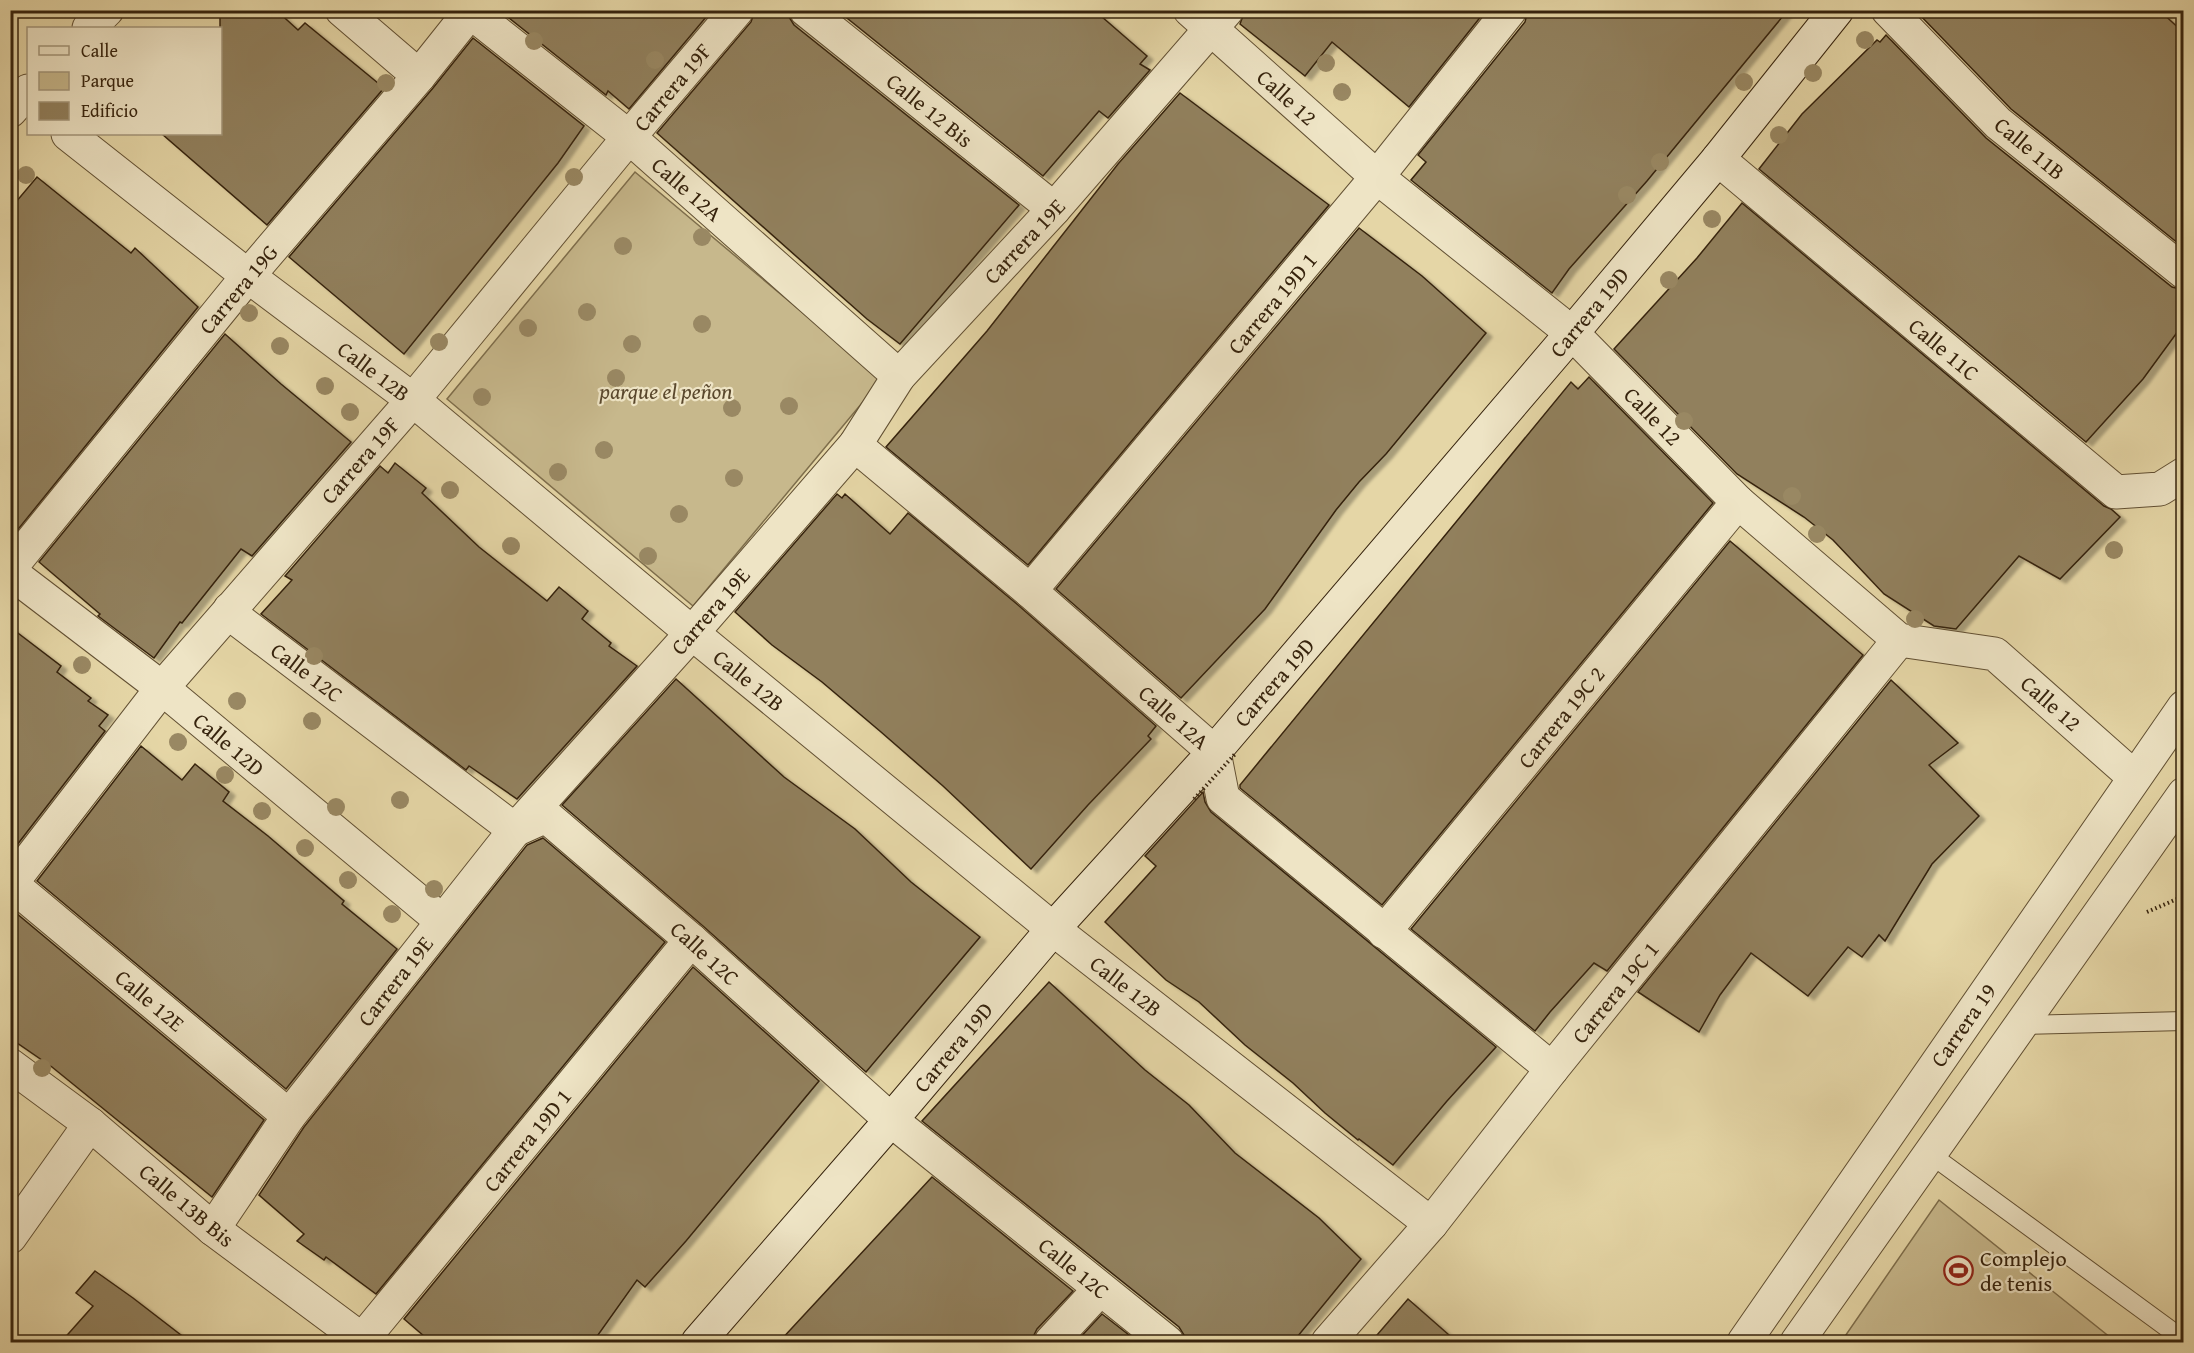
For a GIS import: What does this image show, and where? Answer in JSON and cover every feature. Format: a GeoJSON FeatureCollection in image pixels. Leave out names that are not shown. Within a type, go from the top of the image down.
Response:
{"type":"FeatureCollection","features":[{"type":"Feature","properties":{"kind":"street"},"geometry":{"type":"LineString","coordinates":[[90,27],[107,10]]}},
{"type":"Feature","properties":{"kind":"street"},"geometry":{"type":"LineString","coordinates":[[342,10],[419,76]]}},
{"type":"Feature","properties":{"kind":"street","name":"Carrera 19F"},"geometry":{"type":"LineString","coordinates":[[11,884],[162,688],[413,400],[629,137],[737,10]]}},
{"type":"Feature","properties":{"kind":"street","name":"Calle 12 Bis"},"geometry":{"type":"LineString","coordinates":[[806,10],[1054,209]]}},
{"type":"Feature","properties":{"kind":"street","name":"Carrera 19D 1"},"geometry":{"type":"LineString","coordinates":[[1030,591],[1377,177],[1510,10]]}},
{"type":"Feature","properties":{"kind":"street","name":"Carrera 19D"},"geometry":{"type":"LineString","coordinates":[[698,1342],[891,1120],[1053,928],[1225,752],[1718,159],[1837,10]]}},
{"type":"Feature","properties":{"kind":"street","name":"Calle 11B"},"geometry":{"type":"LineString","coordinates":[[1888,10],[1998,123],[2184,272]]}},
{"type":"Feature","properties":{"kind":"street","name":"Carrera 19G"},"geometry":{"type":"LineString","coordinates":[[10,570],[248,276],[419,76],[469,11]]}},
{"type":"Feature","properties":{"kind":"street","name":"Calle 12A"},"geometry":{"type":"LineString","coordinates":[[469,11],[629,137],[899,376]]}},
{"type":"Feature","properties":{"kind":"street","name":"Carrera 19E"},"geometry":{"type":"LineString","coordinates":[[213,1228],[289,1116],[515,830],[692,633],[855,445],[899,376],[1054,209],[1210,17]]}},
{"type":"Feature","properties":{"kind":"street","name":"Calle 12"},"geometry":{"type":"LineString","coordinates":[[1210,17],[1377,177],[1572,333],[1738,502],[1899,640],[1995,654],[2134,777]]}},
{"type":"Feature","properties":{"kind":"street","name":"Calle 12B"},"geometry":{"type":"LineString","coordinates":[[69,135],[248,276],[413,400],[692,633],[1053,928],[1431,1224]]}},
{"type":"Feature","properties":{"kind":"street","name":"Calle 11C"},"geometry":{"type":"LineString","coordinates":[[1718,159],[2116,492],[2160,489],[2184,474]]}},
{"type":"Feature","properties":{"kind":"street","name":"Calle 12A"},"geometry":{"type":"LineString","coordinates":[[855,445],[1225,752],[1223,798],[1552,1069]]}},
{"type":"Feature","properties":{"kind":"street","name":"Carrera 19C 2"},"geometry":{"type":"LineString","coordinates":[[1384,932],[1738,502]]}},
{"type":"Feature","properties":{"kind":"street","name":"Calle 12D"},"geometry":{"type":"LineString","coordinates":[[10,570],[162,688],[442,921]]}},
{"type":"Feature","properties":{"kind":"street","name":"Calle 12C"},"geometry":{"type":"LineString","coordinates":[[230,609],[237,619],[515,830],[546,816],[691,940],[891,1120],[1167,1342]]}},
{"type":"Feature","properties":{"kind":"street","name":"Carrera 19C 1"},"geometry":{"type":"LineString","coordinates":[[1328,1342],[1431,1224],[1552,1069],[1899,640]]}},
{"type":"Feature","properties":{"kind":"street","name":"Carrera 19"},"geometry":{"type":"LineString","coordinates":[[1744,1342],[2184,707]]}},
{"type":"Feature","properties":{"kind":"street"},"geometry":{"type":"LineString","coordinates":[[1797,1342],[2184,794]]}},
{"type":"Feature","properties":{"kind":"street","name":"Calle 12E"},"geometry":{"type":"LineString","coordinates":[[11,884],[289,1116]]}},
{"type":"Feature","properties":{"kind":"street","name":"Carrera 19D 1"},"geometry":{"type":"LineString","coordinates":[[364,1341],[691,940]]}},
{"type":"Feature","properties":{"kind":"street","name":"Calle 13B Bis"},"geometry":{"type":"LineString","coordinates":[[10,1065],[90,1124],[213,1228],[364,1341]]}},
{"type":"Feature","properties":{"kind":"street"},"geometry":{"type":"LineString","coordinates":[[10,1237],[90,1124]]}},
{"type":"Feature","properties":{"kind":"street"},"geometry":{"type":"LineString","coordinates":[[1052,1342],[1100,1289]]}},
{"type":"Feature","properties":{"kind":"lane"},"geometry":{"type":"LineString","coordinates":[[2021,1025],[2184,1021]]}},
{"type":"Feature","properties":{"kind":"lane"},"geometry":{"type":"LineString","coordinates":[[1930,1154],[2184,1340]]}},
{"type":"Feature","properties":{"kind":"path"},"geometry":{"type":"LineString","coordinates":[[1194,799],[1225,752]]}},
{"type":"Feature","properties":{"kind":"path"},"geometry":{"type":"LineString","coordinates":[[2150,904],[2144,913],[2184,896]]}},
{"type":"Feature","properties":{"kind":"green space","name":"parque el peñon"},"geometry":{"type":"Polygon","coordinates":[[[635,172],[882,379],[693,606],[447,399],[635,172]]]}},
{"type":"Feature","properties":{"kind":"green space","name":"Complejo de tenis"},"geometry":{"type":"Polygon","coordinates":[[[1939,1200],[2116,1342],[1841,1342],[1939,1200]]]}},
{"type":"Feature","properties":{"kind":"building"},"geometry":{"type":"Polygon","coordinates":[[[220,10],[276,10],[298,30],[305,23],[384,88],[267,225],[163,135],[222,135],[222,27],[220,27],[220,10]]]}},
{"type":"Feature","properties":{"kind":"building"},"geometry":{"type":"Polygon","coordinates":[[[499,10],[712,10],[629,109],[608,91],[606,95],[499,10]]]}},
{"type":"Feature","properties":{"kind":"building"},"geometry":{"type":"Polygon","coordinates":[[[755,10],[788,10],[794,25],[1019,205],[900,344],[867,319],[657,133],[751,22],[755,10]]]}},
{"type":"Feature","properties":{"kind":"building"},"geometry":{"type":"Polygon","coordinates":[[[837,10],[1094,10],[1147,56],[1140,64],[1150,70],[1108,118],[1099,111],[1043,176],[837,10]]]}},
{"type":"Feature","properties":{"kind":"building"},"geometry":{"type":"Polygon","coordinates":[[[1245,10],[1486,10],[1409,107],[1332,42],[1305,76],[1240,24],[1245,10]]]}},
{"type":"Feature","properties":{"kind":"building"},"geometry":{"type":"Polygon","coordinates":[[[1528,10],[1788,10],[1647,181],[1569,269],[1552,293],[1411,180],[1426,162],[1418,155],[1525,22],[1528,10]]]}},
{"type":"Feature","properties":{"kind":"building"},"geometry":{"type":"Polygon","coordinates":[[[1915,10],[2159,10],[2184,33],[2184,248],[2011,109],[1915,10]]]}},
{"type":"Feature","properties":{"kind":"building"},"geometry":{"type":"Polygon","coordinates":[[[1886,35],[1986,138],[2172,287],[2184,290],[2184,323],[2143,379],[2086,442],[1759,169],[1802,114],[1877,40],[1880,42],[1886,35]]]}},
{"type":"Feature","properties":{"kind":"building"},"geometry":{"type":"Polygon","coordinates":[[[473,38],[584,126],[558,163],[404,354],[289,257],[473,38]]]}},
{"type":"Feature","properties":{"kind":"building"},"geometry":{"type":"Polygon","coordinates":[[[1180,93],[1329,205],[1028,565],[886,447],[987,331],[1118,164],[1180,93]]]}},
{"type":"Feature","properties":{"kind":"building"},"geometry":{"type":"Polygon","coordinates":[[[37,177],[131,253],[135,248],[198,307],[11,538],[10,209],[37,177]]]}},
{"type":"Feature","properties":{"kind":"building"},"geometry":{"type":"Polygon","coordinates":[[[1742,203],[2120,517],[2060,579],[2019,556],[1956,629],[1934,626],[1884,594],[1833,540],[1804,517],[1737,474],[1614,349],[1697,258],[1742,203]]]}},
{"type":"Feature","properties":{"kind":"building"},"geometry":{"type":"Polygon","coordinates":[[[1359,228],[1422,276],[1486,333],[1386,454],[1336,510],[1265,609],[1181,698],[1056,589],[1359,228]]]}},
{"type":"Feature","properties":{"kind":"building"},"geometry":{"type":"Polygon","coordinates":[[[225,334],[351,442],[252,556],[241,549],[182,623],[180,622],[154,658],[98,616],[100,614],[39,562],[225,334]]]}},
{"type":"Feature","properties":{"kind":"building"},"geometry":{"type":"Polygon","coordinates":[[[1589,377],[1713,503],[1382,905],[1240,788],[1240,785],[1571,382],[1578,389],[1589,377]]]}},
{"type":"Feature","properties":{"kind":"building"},"geometry":{"type":"Polygon","coordinates":[[[395,463],[426,488],[422,493],[479,547],[547,601],[559,587],[588,611],[582,619],[611,643],[609,646],[637,666],[517,799],[469,766],[466,770],[261,614],[292,580],[285,576],[380,466],[388,473],[395,463]]]}},
{"type":"Feature","properties":{"kind":"building"},"geometry":{"type":"Polygon","coordinates":[[[837,494],[842,498],[845,494],[890,534],[908,513],[1018,605],[1156,726],[1148,736],[1151,739],[1031,869],[943,786],[881,732],[822,682],[772,645],[735,612],[837,494]]]}},
{"type":"Feature","properties":{"kind":"building"},"geometry":{"type":"Polygon","coordinates":[[[1730,541],[1863,655],[1607,971],[1594,963],[1535,1031],[1411,929],[1730,541]]]}},
{"type":"Feature","properties":{"kind":"building"},"geometry":{"type":"Polygon","coordinates":[[[10,627],[61,666],[57,672],[91,698],[88,701],[108,715],[99,726],[105,731],[10,854],[10,627]]]}},
{"type":"Feature","properties":{"kind":"building"},"geometry":{"type":"Polygon","coordinates":[[[676,679],[784,777],[855,829],[911,882],[980,937],[866,1072],[703,926],[562,805],[676,679]]]}},
{"type":"Feature","properties":{"kind":"building"},"geometry":{"type":"Polygon","coordinates":[[[1891,680],[1958,743],[1929,765],[1979,816],[1932,864],[1885,941],[1879,935],[1862,957],[1848,947],[1808,996],[1751,953],[1720,995],[1699,1032],[1638,992],[1891,680]]]}},
{"type":"Feature","properties":{"kind":"building"},"geometry":{"type":"Polygon","coordinates":[[[141,746],[182,780],[195,764],[229,792],[223,801],[268,836],[344,901],[342,904],[397,949],[286,1089],[37,881],[141,746]]]}},
{"type":"Feature","properties":{"kind":"building"},"geometry":{"type":"Polygon","coordinates":[[[1203,792],[1205,802],[1211,812],[1496,1047],[1393,1165],[1325,1113],[1293,1083],[1245,1045],[1199,1002],[1166,980],[1105,922],[1156,866],[1145,856],[1203,792]]]}},
{"type":"Feature","properties":{"kind":"building"},"geometry":{"type":"Polygon","coordinates":[[[543,838],[665,942],[376,1294],[326,1257],[324,1260],[297,1241],[304,1234],[259,1195],[304,1127],[527,845],[543,838]]]}},
{"type":"Feature","properties":{"kind":"building"},"geometry":{"type":"Polygon","coordinates":[[[10,908],[264,1120],[212,1197],[52,1067],[10,1038],[10,908]]]}},
{"type":"Feature","properties":{"kind":"building"},"geometry":{"type":"Polygon","coordinates":[[[693,967],[819,1081],[645,1287],[637,1280],[593,1342],[431,1342],[404,1319],[693,967]]]}},
{"type":"Feature","properties":{"kind":"building"},"geometry":{"type":"Polygon","coordinates":[[[1049,982],[1145,1070],[1189,1105],[1235,1153],[1319,1218],[1361,1259],[1293,1342],[1185,1342],[1179,1327],[922,1121],[1049,982]]]}},
{"type":"Feature","properties":{"kind":"building"},"geometry":{"type":"Polygon","coordinates":[[[932,1177],[1073,1291],[1037,1329],[1033,1342],[779,1342],[932,1177]]]}},
{"type":"Feature","properties":{"kind":"building"},"geometry":{"type":"Polygon","coordinates":[[[95,1271],[190,1342],[61,1342],[93,1306],[76,1293],[95,1271]]]}},
{"type":"Feature","properties":{"kind":"building"},"geometry":{"type":"Polygon","coordinates":[[[1408,1299],[1457,1342],[1371,1342],[1408,1299]]]}},
{"type":"Feature","properties":{"kind":"building"},"geometry":{"type":"Polygon","coordinates":[[[1102,1314],[1138,1342],[1076,1342],[1102,1314]]]}},
{"type":"Feature","properties":{"kind":"place","name":"Complejo de tenis"},"geometry":{"type":"Point","coordinates":[1959,1271]}}]}
